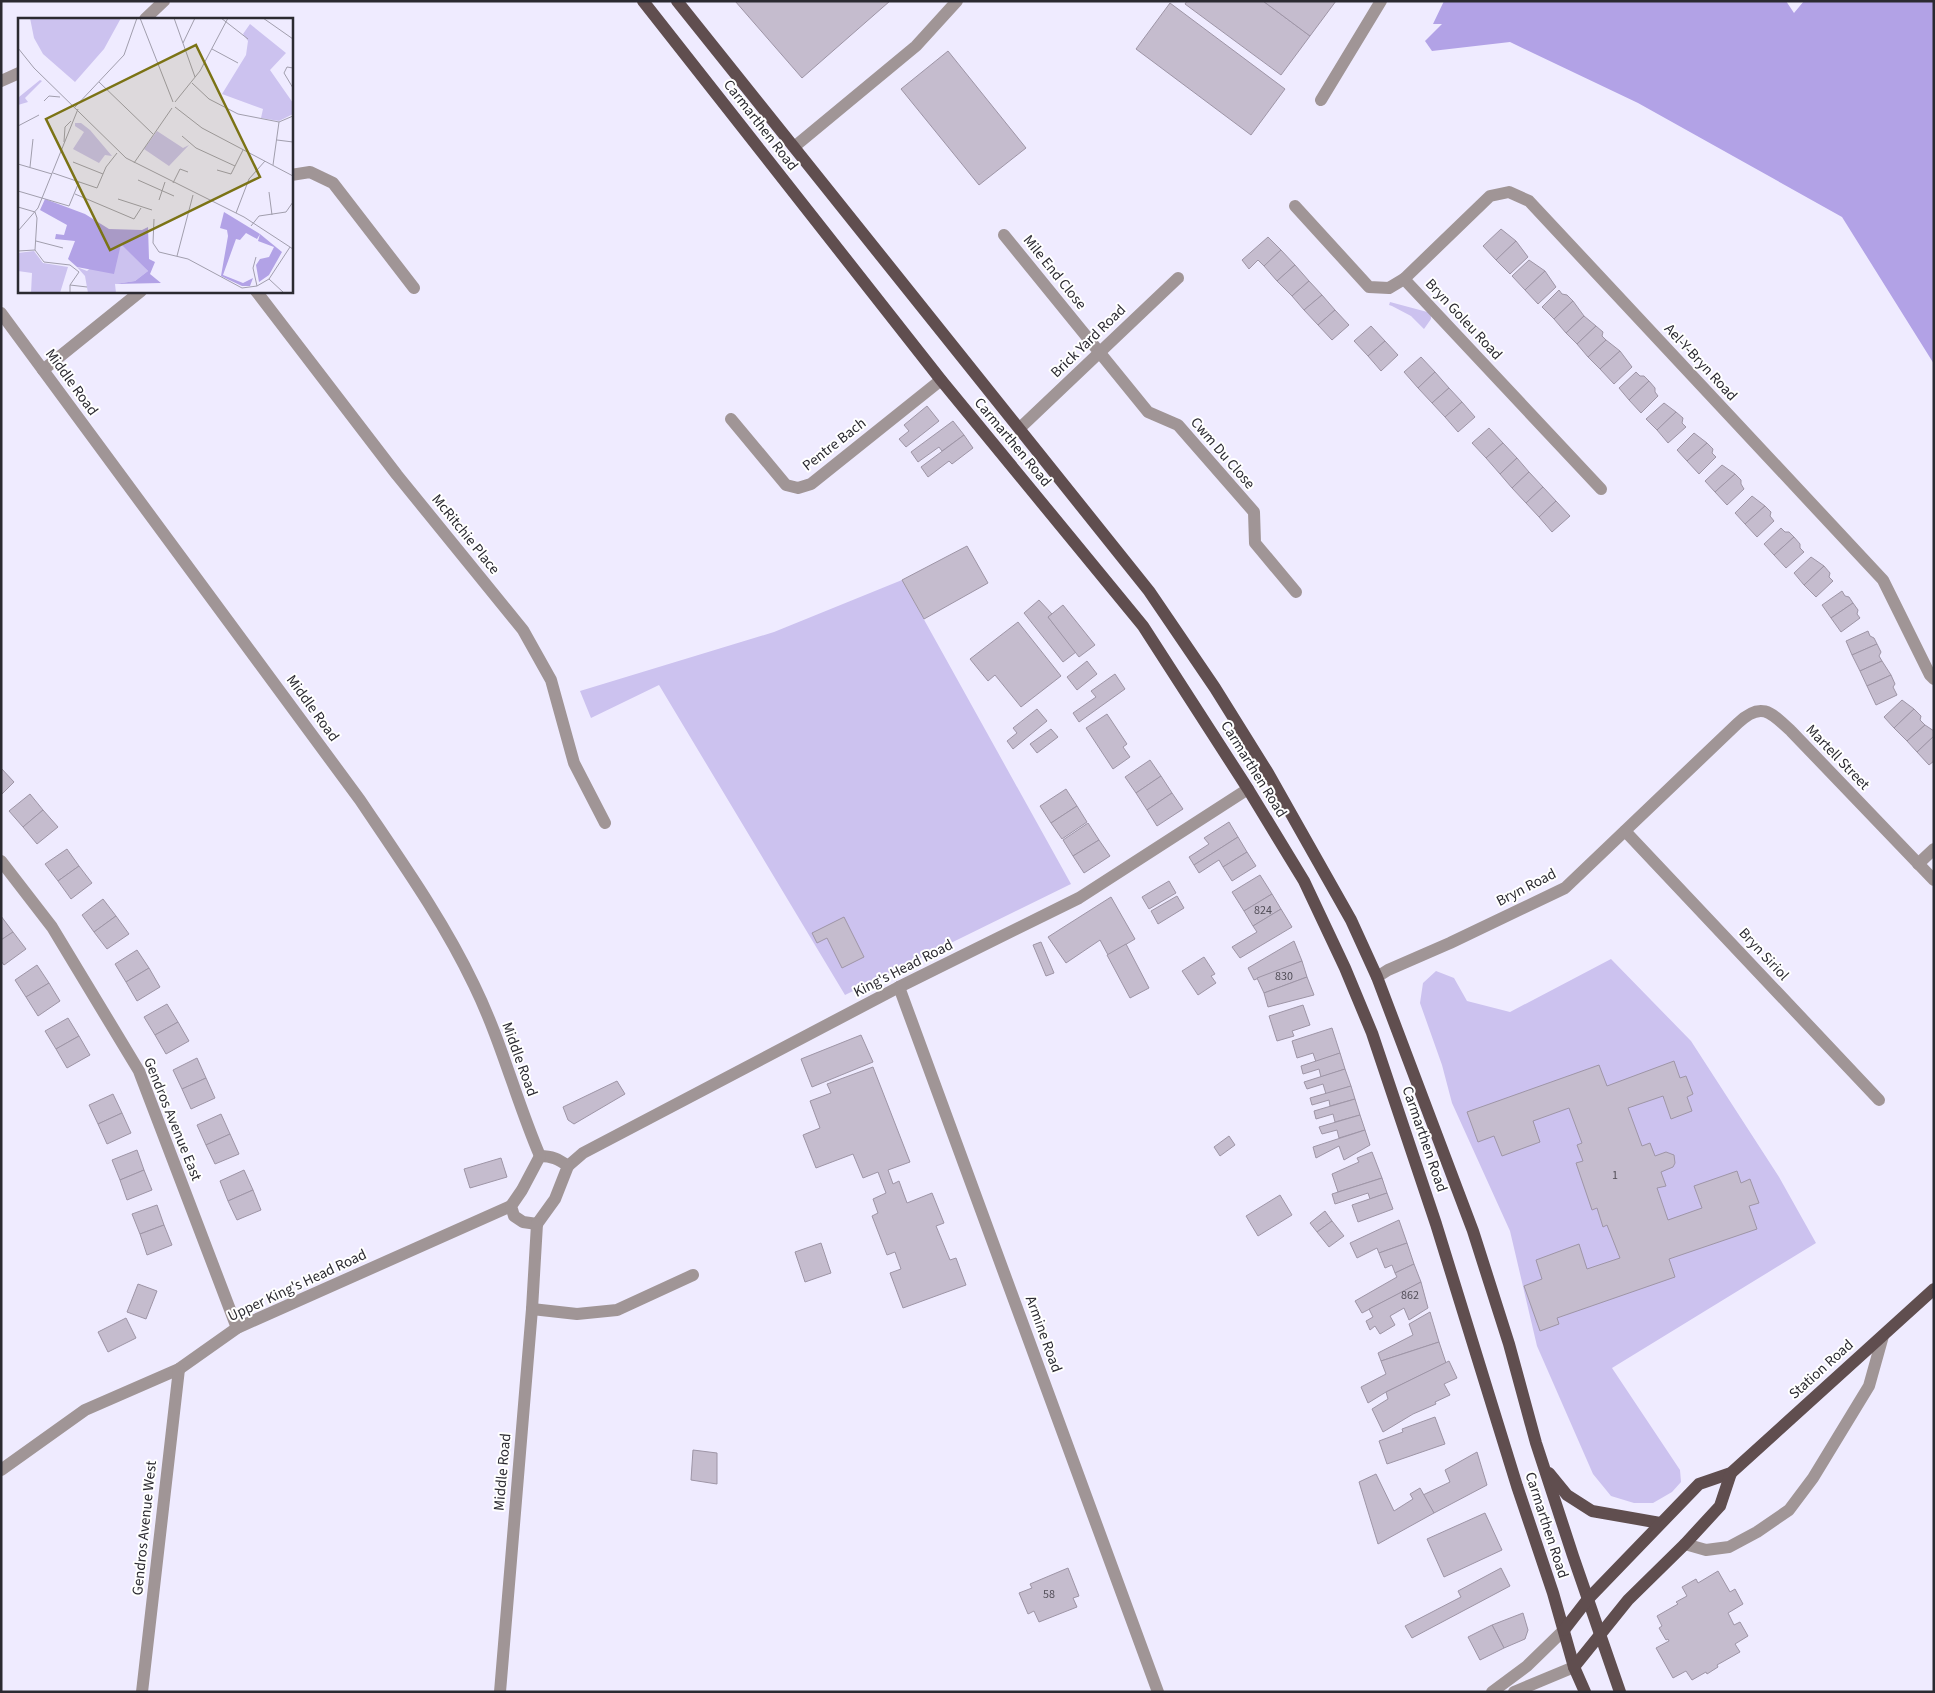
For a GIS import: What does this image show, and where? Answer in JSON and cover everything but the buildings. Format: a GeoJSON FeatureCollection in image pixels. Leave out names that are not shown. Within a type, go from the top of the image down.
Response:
{"type":"FeatureCollection","features":[{"type":"Feature","properties":{"kind":"main road","name":"Carmarthen Road"},"geometry":{"type":"LineString","coordinates":[[643,1],[941,380],[1143,626],[1248,789],[1304,881],[1345,968],[1372,1033],[1436,1224],[1574,1667],[1585,1692]]}},
{"type":"Feature","properties":{"kind":"main road","name":"Carmarthen Road"},"geometry":{"type":"LineString","coordinates":[[678,1],[1149,591],[1215,688],[1268,773],[1352,920],[1377,977],[1473,1231],[1509,1344],[1543,1465],[1620,1692]]}},
{"type":"Feature","properties":{"kind":"main road","name":"Station Road"},"geometry":{"type":"LineString","coordinates":[[1564,1630],[1588,1599],[1699,1484],[1731,1473],[1934,1289]]}},
{"type":"Feature","properties":{"kind":"main road"},"geometry":{"type":"LineString","coordinates":[[1543,1465],[1567,1495],[1592,1511],[1660,1523]]}},
{"type":"Feature","properties":{"kind":"main road","name":"Station Road"},"geometry":{"type":"LineString","coordinates":[[1574,1667],[1628,1600],[1685,1544],[1720,1506],[1731,1473]]}},
{"type":"Feature","properties":{"kind":"street"},"geometry":{"type":"LineString","coordinates":[[146,18],[164,1]]}},
{"type":"Feature","properties":{"kind":"street"},"geometry":{"type":"LineString","coordinates":[[794,147],[916,46],[956,1]]}},
{"type":"Feature","properties":{"kind":"street"},"geometry":{"type":"LineString","coordinates":[[1321,100],[1381,1]]}},
{"type":"Feature","properties":{"kind":"street"},"geometry":{"type":"LineString","coordinates":[[1,81],[18,73]]}},
{"type":"Feature","properties":{"kind":"street"},"geometry":{"type":"LineString","coordinates":[[292,175],[310,172],[333,183],[414,288]]}},
{"type":"Feature","properties":{"kind":"street","name":"Ael-Y-Bryn Road"},"geometry":{"type":"LineString","coordinates":[[1404,279],[1490,196],[1509,192],[1529,201],[1883,580],[1930,675],[1934,679]]}},
{"type":"Feature","properties":{"kind":"street","name":"Bryn Goleu Road"},"geometry":{"type":"LineString","coordinates":[[1295,206],[1369,287],[1389,288],[1404,279],[1601,489]]}},
{"type":"Feature","properties":{"kind":"street","name":"Mile End Close"},"geometry":{"type":"LineString","coordinates":[[1004,235],[1100,353]]}},
{"type":"Feature","properties":{"kind":"street","name":"Brick Yard Road"},"geometry":{"type":"LineString","coordinates":[[1020,428],[1178,278]]}},
{"type":"Feature","properties":{"kind":"street"},"geometry":{"type":"LineString","coordinates":[[42,370],[140,292]]}},
{"type":"Feature","properties":{"kind":"street","name":"McRitchie Place"},"geometry":{"type":"LineString","coordinates":[[257,292],[397,475],[523,630],[551,680],[574,763],[604,823]]}},
{"type":"Feature","properties":{"kind":"street","name":"Middle Road"},"geometry":{"type":"LineString","coordinates":[[1,313],[360,800],[419,889],[447,934],[475,986],[540,1156]]}},
{"type":"Feature","properties":{"kind":"street","name":"Cwm Du Close"},"geometry":{"type":"LineString","coordinates":[[1100,353],[1148,412],[1178,425],[1254,512],[1255,542],[1296,592]]}},
{"type":"Feature","properties":{"kind":"street","name":"Pentre Bach"},"geometry":{"type":"LineString","coordinates":[[731,419],[786,485],[798,488],[811,484],[941,380]]}},
{"type":"Feature","properties":{"kind":"street","name":"Martell Street"},"geometry":{"type":"LineString","coordinates":[[1710,750],[1748,714],[1756,710],[1765,710],[1774,715],[1934,880]]}},
{"type":"Feature","properties":{"kind":"street","name":"Bryn Road"},"geometry":{"type":"LineString","coordinates":[[1377,977],[1388,970],[1450,943],[1565,888],[1710,750]]}},
{"type":"Feature","properties":{"kind":"street","name":"King's Head Road"},"geometry":{"type":"LineString","coordinates":[[568,1166],[583,1154],[900,987],[1079,898],[1248,789]]}},
{"type":"Feature","properties":{"kind":"street","name":"Bryn Siriol"},"geometry":{"type":"LineString","coordinates":[[1625,831],[1879,1100]]}},
{"type":"Feature","properties":{"kind":"street"},"geometry":{"type":"LineString","coordinates":[[1918,864],[1934,849]]}},
{"type":"Feature","properties":{"kind":"street","name":"Gendros Avenue East"},"geometry":{"type":"LineString","coordinates":[[1,861],[52,927],[139,1071],[237,1328]]}},
{"type":"Feature","properties":{"kind":"street","name":"Armine Road"},"geometry":{"type":"LineString","coordinates":[[900,987],[1158,1692]]}},
{"type":"Feature","properties":{"kind":"street"},"geometry":{"type":"LineString","coordinates":[[540,1156],[550,1156],[568,1166],[554,1199],[537,1224],[523,1222],[514,1216],[511,1206],[540,1156]]}},
{"type":"Feature","properties":{"kind":"street","name":"Upper King's Head Road"},"geometry":{"type":"LineString","coordinates":[[1,1470],[85,1410],[179,1369],[237,1328],[511,1206]]}},
{"type":"Feature","properties":{"kind":"street","name":"Middle Road"},"geometry":{"type":"LineString","coordinates":[[500,1692],[532,1309],[537,1224]]}},
{"type":"Feature","properties":{"kind":"street"},"geometry":{"type":"LineString","coordinates":[[532,1309],[577,1314],[617,1310],[693,1275]]}},
{"type":"Feature","properties":{"kind":"street"},"geometry":{"type":"LineString","coordinates":[[1685,1544],[1706,1550],[1729,1547],[1790,1510],[1813,1478],[1869,1386],[1883,1336]]}},
{"type":"Feature","properties":{"kind":"street","name":"Gendros Avenue West"},"geometry":{"type":"LineString","coordinates":[[142,1692],[179,1369]]}},
{"type":"Feature","properties":{"kind":"street"},"geometry":{"type":"LineString","coordinates":[[1492,1692],[1526,1666],[1564,1630]]}},
{"type":"Feature","properties":{"kind":"street"},"geometry":{"type":"LineString","coordinates":[[1514,1692],[1574,1667]]}},
{"type":"Feature","properties":{"kind":"shaded area"},"geometry":{"type":"Polygon","coordinates":[[[1444,1],[1786,1],[1794,13],[1804,1],[1934,1],[1934,364],[1842,217],[1638,103],[1510,42],[1432,51],[1425,41],[1442,24],[1433,24],[1444,1]]]}},
{"type":"Feature","properties":{"kind":"shaded area"},"geometry":{"type":"Polygon","coordinates":[[[1390,302],[1431,313],[1431,319],[1424,329],[1411,316],[1389,305],[1390,302]]]}},
{"type":"Feature","properties":{"kind":"shaded area"},"geometry":{"type":"Polygon","coordinates":[[[902,580],[1071,884],[845,995],[659,685],[591,718],[580,691],[774,632],[902,580]]]}},
{"type":"Feature","properties":{"kind":"shaded area"},"geometry":{"type":"Polygon","coordinates":[[[1611,959],[1691,1041],[1779,1177],[1816,1243],[1612,1368],[1680,1470],[1681,1482],[1672,1492],[1653,1503],[1634,1503],[1611,1496],[1593,1474],[1537,1346],[1510,1231],[1452,1103],[1442,1065],[1420,1003],[1423,983],[1436,971],[1454,978],[1467,1001],[1510,1012],[1611,959]]]}}]}
